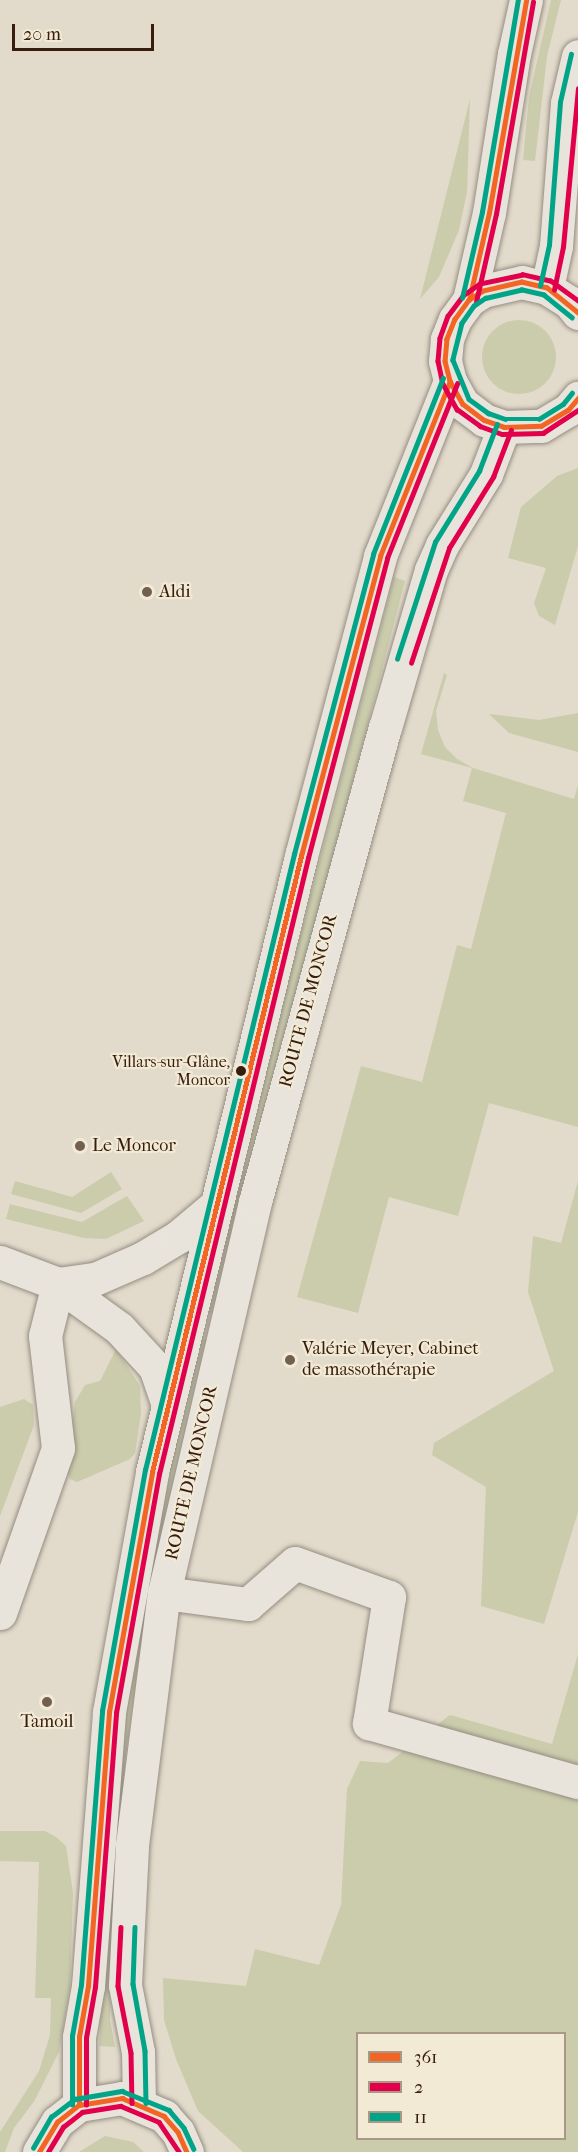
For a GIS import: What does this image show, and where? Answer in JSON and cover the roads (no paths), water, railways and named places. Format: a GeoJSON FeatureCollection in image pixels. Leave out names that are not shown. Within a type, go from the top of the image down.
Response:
{"type":"FeatureCollection","features":[{"type":"Feature","properties":{"kind":"main road"},"geometry":{"type":"LineString","coordinates":[[526,0],[514,54],[489,213],[469,300],[447,339],[450,381],[463,404],[484,420],[504,427],[541,426],[568,410],[578,398]]}},
{"type":"Feature","properties":{"kind":"main road"},"geometry":{"type":"LineString","coordinates":[[547,288],[556,246],[567,103],[578,56]]}},
{"type":"Feature","properties":{"kind":"main road"},"geometry":{"type":"LineString","coordinates":[[469,300],[502,284],[522,282],[547,288],[569,302],[578,313]]}},
{"type":"Feature","properties":{"kind":"main road","name":"ROUTE DE MONCOR"},"geometry":{"type":"LineString","coordinates":[[79,2105],[79,2037],[88,1986],[109,1712],[129,1590],[168,1405],[216,1205],[380,556],[450,381]]}},
{"type":"Feature","properties":{"kind":"main road","name":"ROUTE DE MONCOR"},"geometry":{"type":"LineString","coordinates":[[139,2103],[138,2052],[125,1985],[131,1857],[144,1726],[164,1593],[255,1202],[385,728],[431,570],[441,545],[486,474],[504,427]]}},
{"type":"Feature","properties":{"kind":"main road"},"geometry":{"type":"LineString","coordinates":[[58,1284],[95,1279],[143,1258],[178,1237],[216,1205]]}},
{"type":"Feature","properties":{"kind":"main road"},"geometry":{"type":"LineString","coordinates":[[0,1262],[58,1284],[119,1328],[155,1367],[168,1405]]}},
{"type":"Feature","properties":{"kind":"main road"},"geometry":{"type":"LineString","coordinates":[[0,1613],[58,1448],[45,1336],[58,1284]]}},
{"type":"Feature","properties":{"kind":"main road"},"geometry":{"type":"LineString","coordinates":[[164,1593],[248,1604],[295,1563],[389,1597],[369,1723],[578,1782]]}},
{"type":"Feature","properties":{"kind":"main road"},"geometry":{"type":"LineString","coordinates":[[39,2152],[57,2122],[79,2105],[122,2098],[139,2103],[164,2116],[178,2133],[187,2152]]}},
{"type":"Feature","properties":{"kind":"place","name":"Aldi"},"geometry":{"type":"Point","coordinates":[147,592]}},
{"type":"Feature","properties":{"kind":"place","name":"Villars-sur-Glâne, Moncor"},"geometry":{"type":"Point","coordinates":[241,1071]}},
{"type":"Feature","properties":{"kind":"place","name":"Le Moncor"},"geometry":{"type":"Point","coordinates":[80,1146]}},
{"type":"Feature","properties":{"kind":"place","name":"Valérie Meyer, Cabinet de massothérapie"},"geometry":{"type":"Point","coordinates":[290,1360]}},
{"type":"Feature","properties":{"kind":"place","name":"Tamoil"},"geometry":{"type":"Point","coordinates":[47,1702]}}]}
